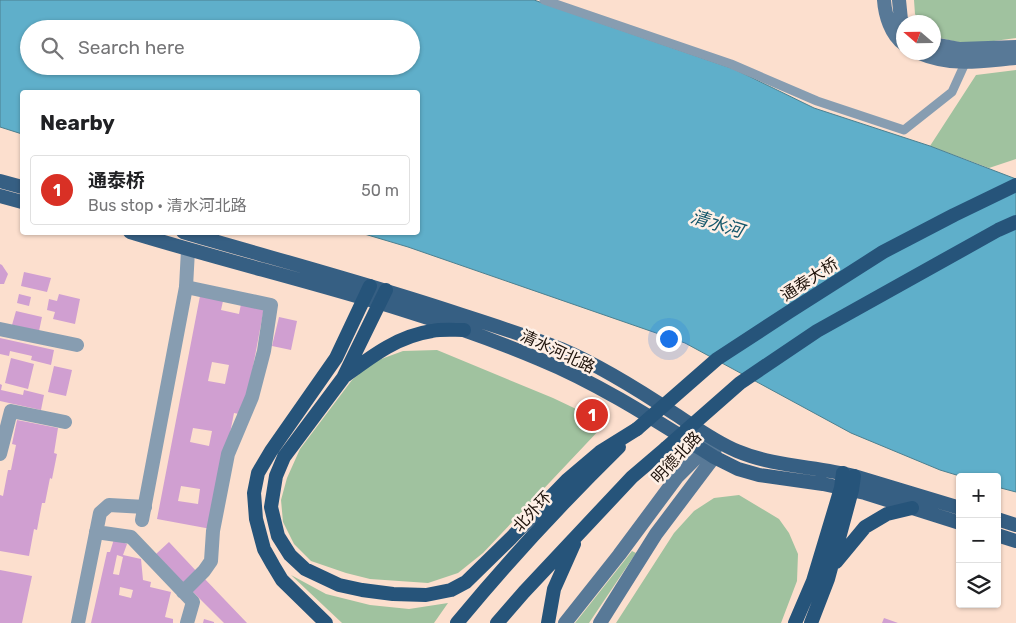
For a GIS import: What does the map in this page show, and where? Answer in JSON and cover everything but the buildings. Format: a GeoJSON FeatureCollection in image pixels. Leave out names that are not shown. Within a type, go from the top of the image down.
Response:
{"type":"FeatureCollection","features":[{"type":"Feature","properties":{"kind":"highway","name":"通泰大桥"},"geometry":{"type":"LineString","coordinates":[[637,429],[717,359],[789,312],[883,252],[954,214],[1016,185]]}},
{"type":"Feature","properties":{"kind":"highway"},"geometry":{"type":"LineString","coordinates":[[497,623],[632,477],[740,383],[817,331],[998,230],[1016,222]]}},
{"type":"Feature","properties":{"kind":"highway"},"geometry":{"type":"LineString","coordinates":[[326,623],[282,580],[264,549],[256,519],[254,493],[258,473],[270,451],[336,358],[367,292]]}},
{"type":"Feature","properties":{"kind":"highway"},"geometry":{"type":"LineString","coordinates":[[384,297],[343,378],[284,457],[276,476],[271,507],[278,536],[290,555],[305,569],[323,579],[339,585],[393,594],[426,595],[451,590],[472,575],[512,538],[567,480],[600,452],[637,429]]}},
{"type":"Feature","properties":{"kind":"highway"},"geometry":{"type":"LineString","coordinates":[[343,378],[374,355],[407,337],[433,330],[464,330]]}},
{"type":"Feature","properties":{"kind":"highway","name":"北外环"},"geometry":{"type":"LineString","coordinates":[[457,623],[502,569],[574,492],[637,429]]}},
{"type":"Feature","properties":{"kind":"highway"},"geometry":{"type":"LineString","coordinates":[[828,579],[848,482]]}},
{"type":"Feature","properties":{"kind":"highway"},"geometry":{"type":"LineString","coordinates":[[795,623],[814,581],[848,482]]}},
{"type":"Feature","properties":{"kind":"highway"},"geometry":{"type":"LineString","coordinates":[[811,623],[838,558],[865,527],[887,514],[912,508]]}},
{"type":"Feature","properties":{"kind":"highway"},"geometry":{"type":"LineString","coordinates":[[548,623],[554,589],[579,533]]}},
{"type":"Feature","properties":{"kind":"main road"},"geometry":{"type":"LineString","coordinates":[[884,0],[890,25],[896,34]]}},
{"type":"Feature","properties":{"kind":"main road"},"geometry":{"type":"LineString","coordinates":[[898,0],[900,15]]}},
{"type":"Feature","properties":{"kind":"main road"},"geometry":{"type":"LineString","coordinates":[[941,45],[960,49],[967,56],[1016,58]]}},
{"type":"Feature","properties":{"kind":"main road"},"geometry":{"type":"LineString","coordinates":[[934,60],[956,63],[967,56],[1016,47]]}},
{"type":"Feature","properties":{"kind":"main road"},"geometry":{"type":"LineString","coordinates":[[0,181],[20,186]]}},
{"type":"Feature","properties":{"kind":"main road"},"geometry":{"type":"LineString","coordinates":[[0,196],[20,201]]}},
{"type":"Feature","properties":{"kind":"main road","name":"清水河北路"},"geometry":{"type":"LineString","coordinates":[[140,235],[188,250],[367,292]]}},
{"type":"Feature","properties":{"kind":"main road","name":"清水河北路"},"geometry":{"type":"LineString","coordinates":[[191,235],[367,292],[534,339],[562,350],[602,369],[715,439],[735,450],[759,459],[956,507]]}},
{"type":"Feature","properties":{"kind":"main road","name":"清水河北路"},"geometry":{"type":"LineString","coordinates":[[384,297],[540,359],[572,374],[738,469],[759,474],[848,482],[912,508],[956,522]]}},
{"type":"Feature","properties":{"kind":"main road","name":"明德北路"},"geometry":{"type":"LineString","coordinates":[[600,623],[709,454],[715,439]]}},
{"type":"Feature","properties":{"kind":"main road","name":"明德北路"},"geometry":{"type":"LineString","coordinates":[[565,623],[677,477],[709,454]]}},
{"type":"Feature","properties":{"kind":"main road"},"geometry":{"type":"LineString","coordinates":[[1001,520],[1016,525]]}},
{"type":"Feature","properties":{"kind":"main road"},"geometry":{"type":"LineString","coordinates":[[1001,536],[1016,541]]}},
{"type":"Feature","properties":{"kind":"street"},"geometry":{"type":"LineString","coordinates":[[78,623],[100,513],[110,505],[144,514],[186,287],[188,250]]}},
{"type":"Feature","properties":{"kind":"street"},"geometry":{"type":"LineString","coordinates":[[183,592],[204,571],[211,561],[213,531],[228,454],[252,397],[264,351],[271,305],[186,287]]}},
{"type":"Feature","properties":{"kind":"street"},"geometry":{"type":"LineString","coordinates":[[0,329],[77,345]]}},
{"type":"Feature","properties":{"kind":"street"},"geometry":{"type":"LineString","coordinates":[[0,454],[6,409],[65,422]]}},
{"type":"Feature","properties":{"kind":"street"},"geometry":{"type":"LineString","coordinates":[[96,532],[131,537],[193,602],[187,623]]}},
{"type":"Feature","properties":{"kind":"lane"},"geometry":{"type":"LineString","coordinates":[[544,0],[731,64],[817,101],[904,130],[952,92],[967,56]]}},
{"type":"Feature","properties":{"kind":"green space"},"geometry":{"type":"Polygon","coordinates":[[[914,0],[1016,0],[1016,38],[974,42],[943,39],[941,38],[941,15],[915,14],[914,0]]]}},
{"type":"Feature","properties":{"kind":"green space"},"geometry":{"type":"Polygon","coordinates":[[[1016,70],[1016,159],[989,168],[930,146],[976,75],[1016,70]]]}},
{"type":"Feature","properties":{"kind":"green space"},"geometry":{"type":"Polygon","coordinates":[[[437,350],[553,398],[593,417],[602,427],[483,553],[458,573],[428,583],[370,579],[311,561],[294,544],[283,522],[281,500],[287,478],[300,449],[352,380],[373,362],[403,351],[437,350]]]}},
{"type":"Feature","properties":{"kind":"green space"},"geometry":{"type":"Polygon","coordinates":[[[739,495],[779,519],[789,533],[798,554],[797,581],[781,623],[616,623],[674,533],[694,511],[714,498],[739,495]]]}},
{"type":"Feature","properties":{"kind":"green space"},"geometry":{"type":"Polygon","coordinates":[[[632,551],[636,553],[589,623],[575,623],[632,551]]]}},
{"type":"Feature","properties":{"kind":"green space"},"geometry":{"type":"Polygon","coordinates":[[[291,575],[326,594],[370,605],[409,609],[448,603],[434,623],[342,623],[291,575]]]}},
{"type":"Feature","properties":{"kind":"water","name":"清水河"},"geometry":{"type":"Polygon","coordinates":[[[0,0],[534,0],[734,69],[814,108],[930,146],[1016,179],[1016,492],[1001,488],[1001,473],[956,473],[956,475],[851,433],[685,343],[408,247],[368,235],[420,235],[420,90],[20,90],[20,133],[0,127],[0,0]]]}},
{"type":"Feature","properties":{"kind":"place","name":"通泰桥"},"geometry":{"type":"Point","coordinates":[592,415]}}]}
